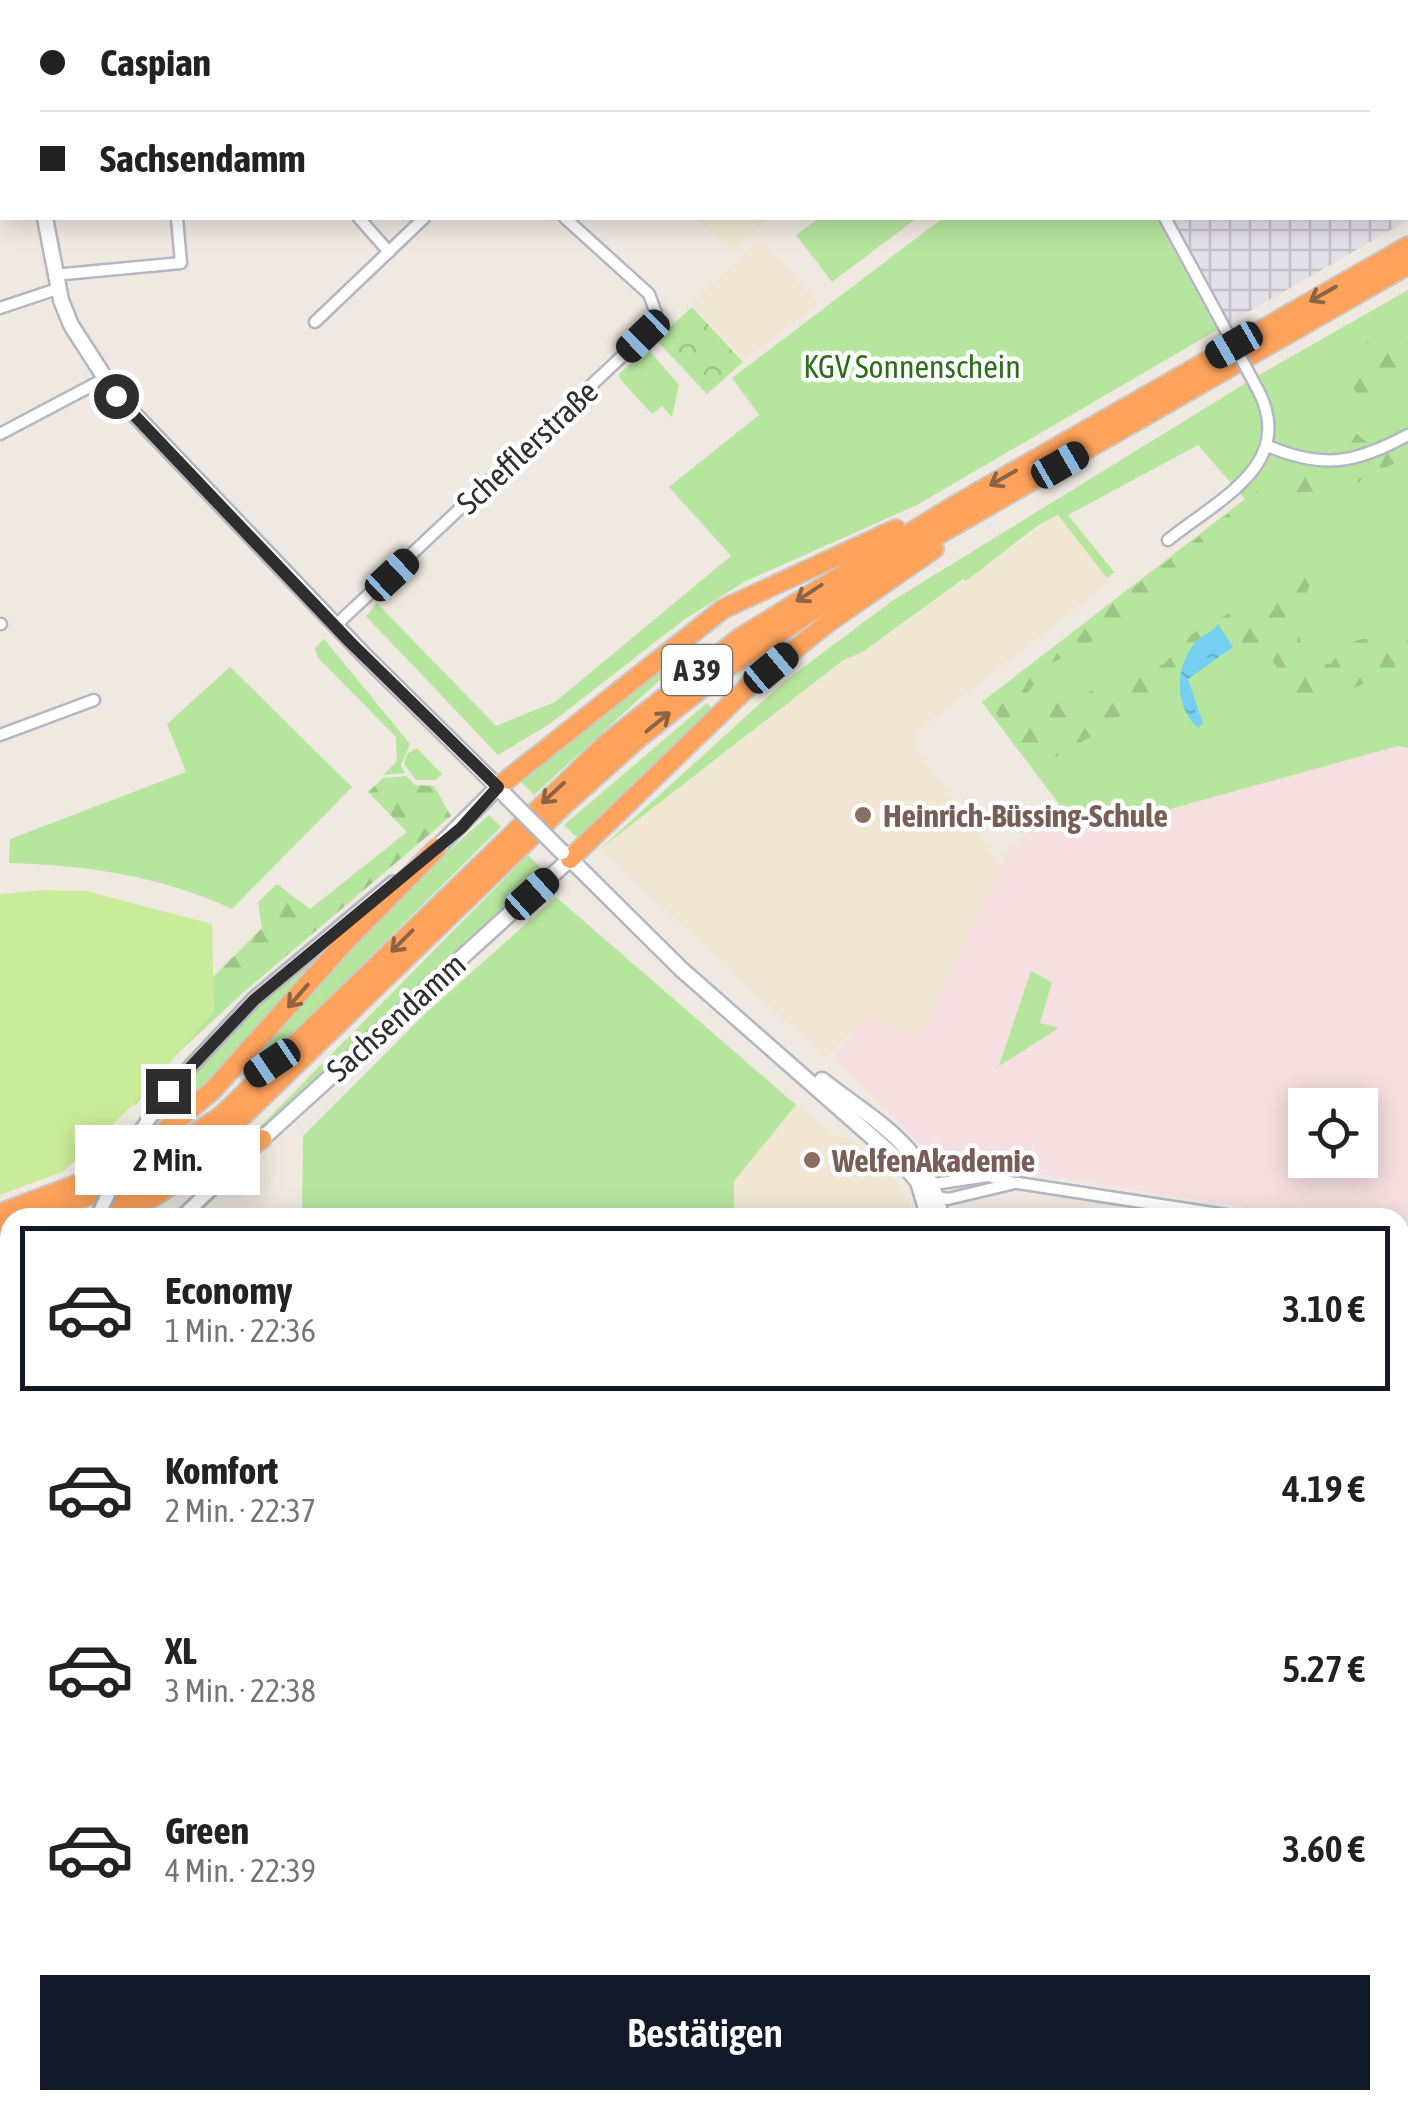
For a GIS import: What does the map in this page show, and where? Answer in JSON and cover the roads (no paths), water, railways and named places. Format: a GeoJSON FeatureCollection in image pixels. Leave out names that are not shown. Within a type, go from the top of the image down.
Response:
{"type":"FeatureCollection","features":[{"type":"Feature","properties":{"kind":"highway","name":"A 39"},"geometry":{"type":"LineString","coordinates":[[63,1208],[158,1160],[221,1116],[546,800],[647,709],[820,585],[1408,246]]}},
{"type":"Feature","properties":{"kind":"highway","name":"A 39"},"geometry":{"type":"LineString","coordinates":[[124,1208],[219,1140],[316,1050],[564,805],[684,700],[838,594],[1408,265]]}},
{"type":"Feature","properties":{"kind":"highway"},"geometry":{"type":"LineString","coordinates":[[566,855],[750,685],[829,622],[955,535],[990,504]]}},
{"type":"Feature","properties":{"kind":"highway"},"geometry":{"type":"LineString","coordinates":[[502,791],[723,609],[952,507]]}},
{"type":"Feature","properties":{"kind":"highway"},"geometry":{"type":"LineString","coordinates":[[88,1181],[146,1146],[214,1090],[345,942],[437,848]]}},
{"type":"Feature","properties":{"kind":"highway"},"geometry":{"type":"LineString","coordinates":[[14,1208],[88,1181],[164,1144],[295,1047]]}},
{"type":"Feature","properties":{"kind":"highway"},"geometry":{"type":"LineString","coordinates":[[133,1208],[186,1189],[262,1139]]}},
{"type":"Feature","properties":{"kind":"main road"},"geometry":{"type":"LineString","coordinates":[[45,220],[56,282],[71,325],[104,379],[335,626],[681,969],[906,1166],[931,1192],[937,1208]]}},
{"type":"Feature","properties":{"kind":"main road"},"geometry":{"type":"LineString","coordinates":[[437,848],[502,791]]}},
{"type":"Feature","properties":{"kind":"main road","name":"Sachsendamm"},"geometry":{"type":"LineString","coordinates":[[262,1139],[566,855]]}},
{"type":"Feature","properties":{"kind":"main road"},"geometry":{"type":"LineString","coordinates":[[930,1208],[931,1192]]}},
{"type":"Feature","properties":{"kind":"street"},"geometry":{"type":"LineString","coordinates":[[0,308],[56,282],[180,263],[177,220]]}},
{"type":"Feature","properties":{"kind":"street"},"geometry":{"type":"LineString","coordinates":[[361,220],[388,252]]}},
{"type":"Feature","properties":{"kind":"street"},"geometry":{"type":"LineString","coordinates":[[315,322],[422,220]]}},
{"type":"Feature","properties":{"kind":"street","name":"Schefflerstraße"},"geometry":{"type":"LineString","coordinates":[[335,626],[650,330],[656,313],[649,294],[567,220]]}},
{"type":"Feature","properties":{"kind":"street"},"geometry":{"type":"LineString","coordinates":[[1166,220],[1258,390],[1270,420],[1270,447],[1250,473],[1168,540]]}},
{"type":"Feature","properties":{"kind":"street"},"geometry":{"type":"LineString","coordinates":[[0,434],[104,379]]}},
{"type":"Feature","properties":{"kind":"street"},"geometry":{"type":"LineString","coordinates":[[1270,447],[1324,460],[1354,460],[1408,434]]}},
{"type":"Feature","properties":{"kind":"street"},"geometry":{"type":"LineString","coordinates":[[0,735],[94,700]]}},
{"type":"Feature","properties":{"kind":"street"},"geometry":{"type":"LineString","coordinates":[[116,1208],[130,1146],[168,1091],[254,1000],[437,848]]}},
{"type":"Feature","properties":{"kind":"street","name":"Sachsendamm"},"geometry":{"type":"LineString","coordinates":[[191,1208],[262,1139]]}},
{"type":"Feature","properties":{"kind":"street"},"geometry":{"type":"LineString","coordinates":[[988,1176],[1015,1183],[931,1192],[988,1176]]}},
{"type":"Feature","properties":{"kind":"street"},"geometry":{"type":"LineString","coordinates":[[1018,1184],[1178,1208]]}},
{"type":"Feature","properties":{"kind":"water"},"geometry":{"type":"Polygon","coordinates":[[[1218,624],[1233,647],[1188,679],[1203,724],[1198,728],[1181,699],[1180,676],[1194,644],[1218,624]]]}},
{"type":"Feature","properties":{"kind":"place","name":"Heinrich-Büssing-Schule"},"geometry":{"type":"Point","coordinates":[863,815]}},
{"type":"Feature","properties":{"kind":"place","name":"WelfenAkademie"},"geometry":{"type":"Point","coordinates":[812,1160]}},
{"type":"Feature","properties":{"kind":"park label","name":"KGV Sonnenschein"},"geometry":{"type":"Point","coordinates":[912,366]}}]}
